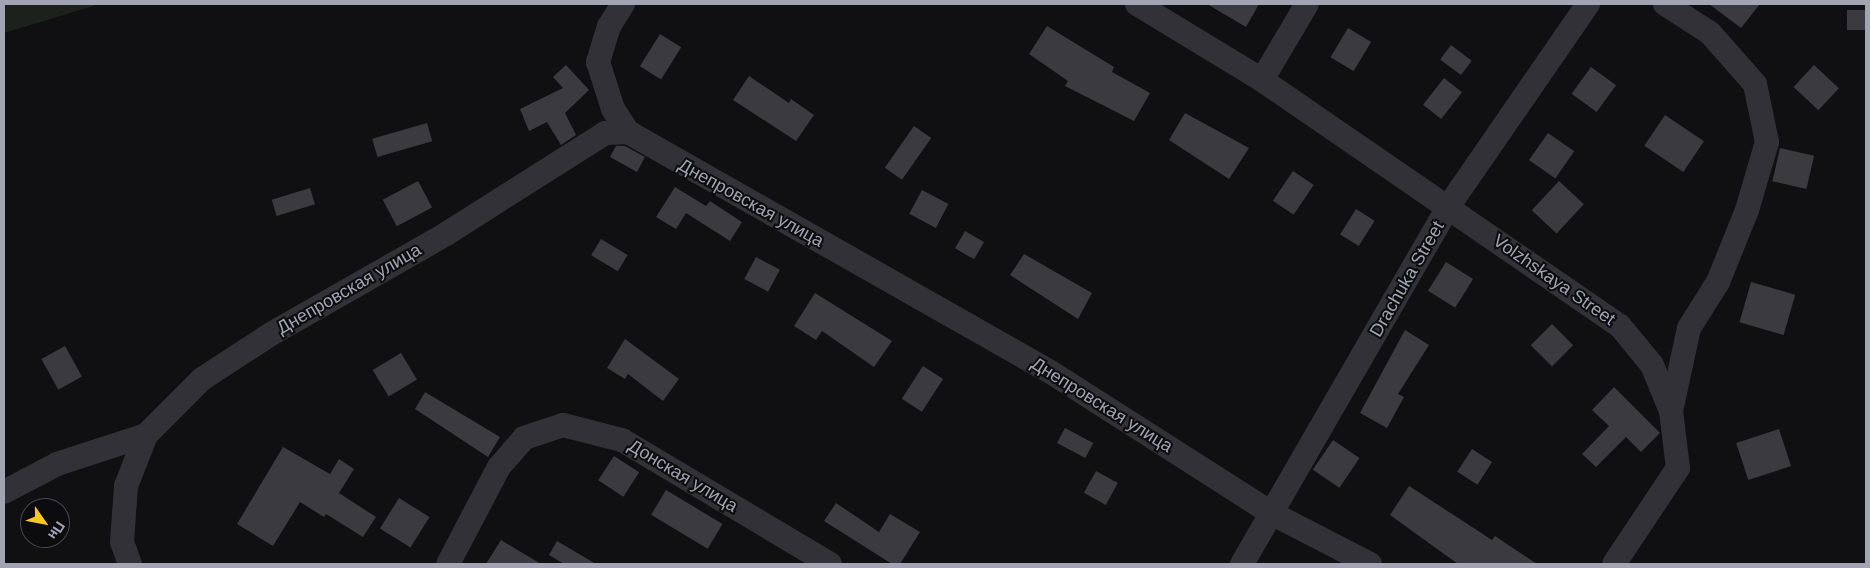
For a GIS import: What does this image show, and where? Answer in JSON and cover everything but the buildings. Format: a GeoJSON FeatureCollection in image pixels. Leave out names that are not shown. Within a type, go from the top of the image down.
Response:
{"type":"FeatureCollection","features":[{"type":"Feature","properties":{"kind":"street"},"geometry":{"type":"LineString","coordinates":[[623,4],[609,26],[598,62],[613,108],[628,132]]}},
{"type":"Feature","properties":{"kind":"street","name":"Volzhskaya Street"},"geometry":{"type":"LineString","coordinates":[[1137,4],[1262,80],[1620,326],[1652,365],[1671,412],[1678,468],[1614,564]]}},
{"type":"Feature","properties":{"kind":"street"},"geometry":{"type":"LineString","coordinates":[[1262,80],[1307,4]]}},
{"type":"Feature","properties":{"kind":"street","name":"Drachuka Street"},"geometry":{"type":"LineString","coordinates":[[1242,564],[1273,514],[1448,207],[1588,4]]}},
{"type":"Feature","properties":{"kind":"street"},"geometry":{"type":"LineString","coordinates":[[1665,4],[1710,33],[1755,84],[1767,142],[1747,210],[1718,282],[1689,328],[1671,412]]}},
{"type":"Feature","properties":{"kind":"street","name":"Днепровская улица"},"geometry":{"type":"LineString","coordinates":[[130,564],[122,542],[126,486],[146,435],[202,379],[271,334],[446,234],[605,133],[628,132],[1049,371],[1273,514],[1370,564]]}},
{"type":"Feature","properties":{"kind":"street","name":"Донская улица"},"geometry":{"type":"LineString","coordinates":[[448,564],[499,467],[524,438],[563,425],[622,440],[830,564]]}},
{"type":"Feature","properties":{"kind":"street","name":"Днепровская улица"},"geometry":{"type":"LineString","coordinates":[[4,492],[57,464],[146,435]]}},
{"type":"Feature","properties":{"kind":"shaded area"},"geometry":{"type":"Polygon","coordinates":[[[4,4],[100,4],[4,33],[4,4]]]}}]}
